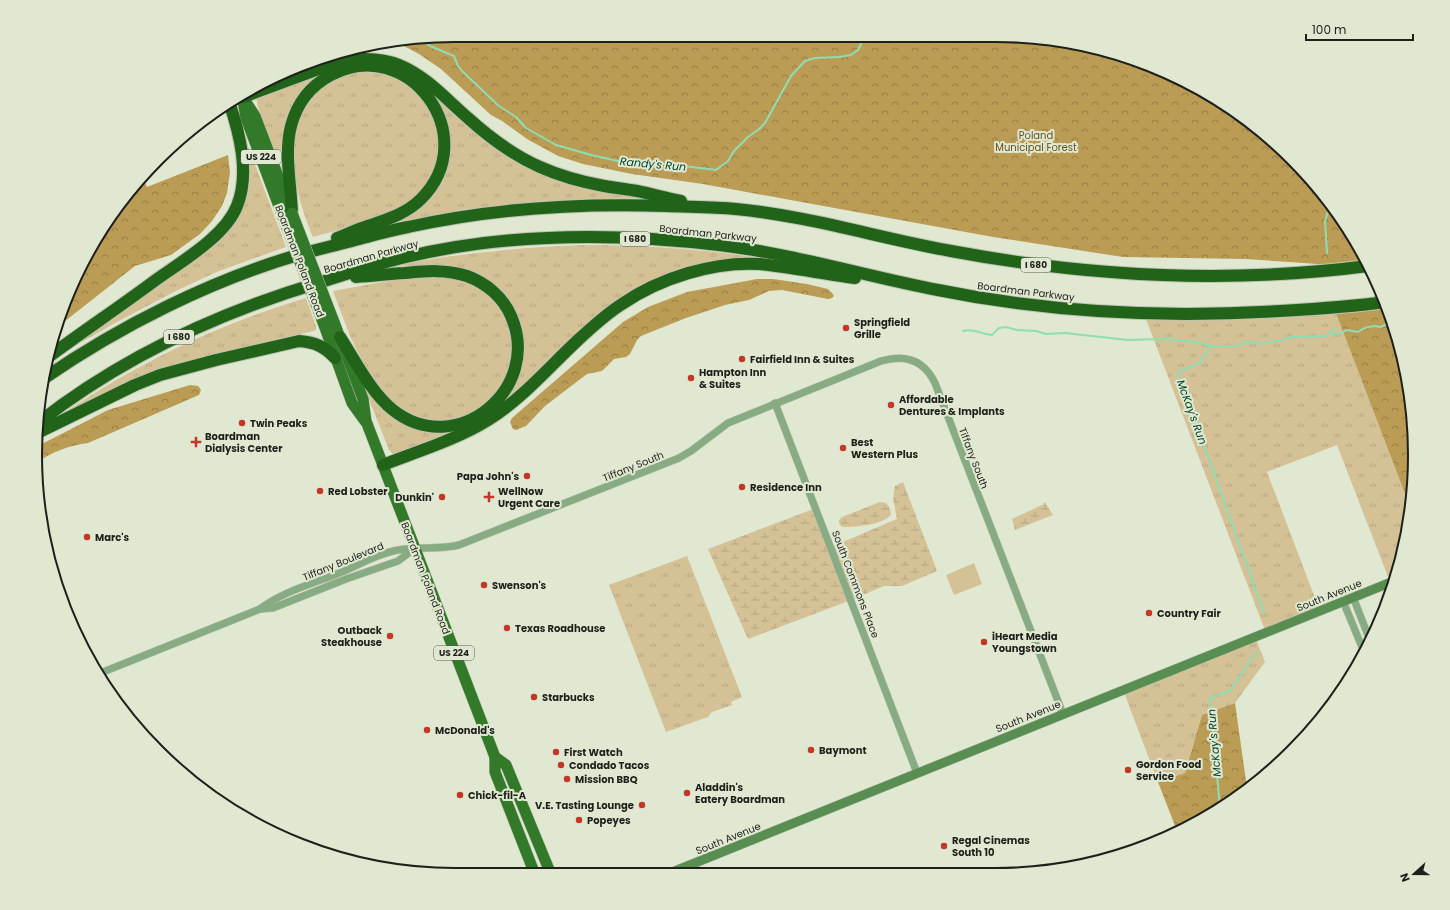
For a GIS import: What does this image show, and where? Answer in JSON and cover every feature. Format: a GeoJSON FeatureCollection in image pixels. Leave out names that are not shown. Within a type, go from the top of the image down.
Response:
{"type":"FeatureCollection","features":[{"type":"Feature","properties":{"kind":"highway"},"geometry":{"type":"LineString","coordinates":[[268,87],[340,61],[357,58],[379,59],[398,64],[416,73],[492,138],[523,159],[540,167],[580,181],[636,190],[708,207]]}},
{"type":"Feature","properties":{"kind":"highway"},"geometry":{"type":"LineString","coordinates":[[288,215],[291,126],[300,102],[316,84],[337,72],[370,66],[385,68],[400,74],[413,82],[428,96],[437,110],[441,121],[444,147],[442,164],[438,175],[428,192],[416,204],[394,217],[360,229],[301,254]]}},
{"type":"Feature","properties":{"kind":"highway"},"geometry":{"type":"LineString","coordinates":[[55,352],[196,250],[222,230],[231,218],[241,195],[243,168],[239,137],[231,109]]}},
{"type":"Feature","properties":{"kind":"highway","name":"Boardman Parkway"},"geometry":{"type":"LineString","coordinates":[[50,374],[109,337],[169,306],[225,281],[301,254],[407,227],[493,212],[534,208],[599,205],[738,209],[845,228],[951,251],[1025,264],[1082,271],[1173,276],[1231,276],[1362,267]]}},
{"type":"Feature","properties":{"kind":"highway","name":"Boardman Parkway"},"geometry":{"type":"LineString","coordinates":[[44,419],[84,390],[113,372],[174,339],[257,303],[404,257],[510,241],[601,238],[652,239],[722,246],[809,260],[937,290],[1040,306],[1144,314],[1245,313],[1379,303]]}},
{"type":"Feature","properties":{"kind":"highway"},"geometry":{"type":"LineString","coordinates":[[383,465],[465,433],[489,420],[522,395],[589,331],[622,304],[638,294],[667,280],[684,274],[724,266],[759,264],[937,290]]}},
{"type":"Feature","properties":{"kind":"highway"},"geometry":{"type":"LineString","coordinates":[[333,279],[438,270],[468,276],[490,289],[498,296],[508,310],[514,323],[517,338],[517,360],[511,380],[506,390],[498,401],[485,411],[477,417],[459,424],[448,426],[430,426],[408,419],[394,411],[372,385],[340,337]]}},
{"type":"Feature","properties":{"kind":"highway"},"geometry":{"type":"LineString","coordinates":[[43,430],[136,385],[183,368],[299,342],[308,342],[323,347],[336,358]]}},
{"type":"Feature","properties":{"kind":"main road","name":"Boardman Poland Road"},"geometry":{"type":"LineString","coordinates":[[245,99],[255,116],[288,215],[329,323],[336,358],[352,403],[366,421]]}},
{"type":"Feature","properties":{"kind":"main road","name":"Boardman Poland Road"},"geometry":{"type":"LineString","coordinates":[[329,323],[340,337],[363,399],[366,421],[495,757],[495,772],[532,868]]}},
{"type":"Feature","properties":{"kind":"main road","name":"South Avenue"},"geometry":{"type":"LineString","coordinates":[[682,868],[1387,584]]}},
{"type":"Feature","properties":{"kind":"main road","name":"Boardman Poland Road"},"geometry":{"type":"LineString","coordinates":[[495,757],[506,766],[548,868]]}},
{"type":"Feature","properties":{"kind":"street","name":"Tiffany South"},"geometry":{"type":"LineString","coordinates":[[415,549],[449,548],[459,545],[674,460],[691,451],[728,423],[775,403],[881,361],[891,358],[901,358],[915,362],[927,370],[935,383],[1063,714]]}},
{"type":"Feature","properties":{"kind":"street","name":"South Commons Place"},"geometry":{"type":"LineString","coordinates":[[775,403],[917,773]]}},
{"type":"Feature","properties":{"kind":"street","name":"Tiffany Boulevard"},"geometry":{"type":"LineString","coordinates":[[260,609],[270,600],[379,556],[397,550],[415,549]]}},
{"type":"Feature","properties":{"kind":"street","name":"Tiffany Boulevard"},"geometry":{"type":"LineString","coordinates":[[104,672],[260,609],[273,608],[346,579],[398,561],[415,549]]}},
{"type":"Feature","properties":{"kind":"street"},"geometry":{"type":"LineString","coordinates":[[1353,597],[1367,633]]}},
{"type":"Feature","properties":{"kind":"street"},"geometry":{"type":"LineString","coordinates":[[1343,601],[1361,645]]}},
{"type":"Feature","properties":{"kind":"street"},"geometry":{"type":"LineString","coordinates":[[694,863],[696,868]]}},
{"type":"Feature","properties":{"kind":"green space","name":"Poland Municipal Forest"},"geometry":{"type":"Polygon","coordinates":[[[455,42],[995,42],[1022,43],[1076,50],[1102,56],[1153,73],[1202,97],[1246,127],[1267,144],[1306,183],[1338,226],[1362,267],[1245,259],[1123,257],[993,237],[703,184],[632,174],[583,164],[558,156],[527,139],[491,115],[441,69],[403,46],[455,42]]]}},
{"type":"Feature","properties":{"kind":"green space"},"geometry":{"type":"Polygon","coordinates":[[[326,69],[309,86],[283,168],[259,112],[257,98],[326,69]]]}},
{"type":"Feature","properties":{"kind":"green space"},"geometry":{"type":"Polygon","coordinates":[[[358,72],[378,73],[395,78],[407,84],[423,100],[435,120],[438,131],[438,154],[435,165],[431,175],[418,194],[401,208],[363,223],[313,237],[296,183],[293,163],[293,144],[296,126],[303,109],[325,84],[336,78],[358,72]]]}},
{"type":"Feature","properties":{"kind":"green space"},"geometry":{"type":"Polygon","coordinates":[[[431,90],[500,150],[636,195],[636,198],[551,202],[468,209],[398,222],[397,220],[443,172],[431,90]]]}},
{"type":"Feature","properties":{"kind":"green space"},"geometry":{"type":"Polygon","coordinates":[[[245,138],[286,247],[219,271],[180,289],[73,347],[72,345],[236,218],[245,138]]]}},
{"type":"Feature","properties":{"kind":"green space"},"geometry":{"type":"Polygon","coordinates":[[[228,155],[230,172],[227,193],[222,206],[212,221],[200,234],[171,255],[135,266],[64,322],[73,297],[97,248],[127,204],[145,182],[147,187],[228,155]]]}},
{"type":"Feature","properties":{"kind":"green space"},"geometry":{"type":"Polygon","coordinates":[[[585,245],[694,250],[759,258],[759,261],[642,288],[520,392],[498,406],[520,340],[488,284],[403,269],[402,264],[493,251],[585,245]]]}},
{"type":"Feature","properties":{"kind":"green space"},"geometry":{"type":"Polygon","coordinates":[[[435,275],[465,281],[478,287],[489,295],[499,306],[507,321],[513,347],[508,377],[489,403],[464,418],[431,422],[402,411],[389,399],[367,371],[350,336],[333,291],[388,281],[435,275]]]}},
{"type":"Feature","properties":{"kind":"green space"},"geometry":{"type":"Polygon","coordinates":[[[757,279],[773,279],[807,284],[828,289],[834,296],[828,299],[782,290],[769,291],[749,300],[725,305],[686,318],[641,336],[637,340],[630,354],[626,357],[614,359],[602,371],[587,374],[545,406],[526,426],[516,430],[513,429],[510,422],[512,418],[623,322],[648,307],[687,292],[757,279]]]}},
{"type":"Feature","properties":{"kind":"green space"},"geometry":{"type":"Polygon","coordinates":[[[306,298],[316,330],[173,365],[123,383],[104,395],[72,411],[70,409],[126,374],[184,344],[244,319],[306,298]]]}},
{"type":"Feature","properties":{"kind":"green space"},"geometry":{"type":"Polygon","coordinates":[[[1379,303],[1394,348],[1404,401],[1408,455],[1406,495],[1334,308],[1379,303]]]}},
{"type":"Feature","properties":{"kind":"green space"},"geometry":{"type":"Polygon","coordinates":[[[1334,308],[1406,495],[1400,536],[1389,579],[1337,445],[1267,472],[1320,611],[1266,633],[1144,314],[1334,308]]]}},
{"type":"Feature","properties":{"kind":"green space"},"geometry":{"type":"Polygon","coordinates":[[[190,385],[198,386],[201,390],[199,395],[88,443],[75,445],[61,450],[42,459],[42,444],[108,410],[190,385]]]}},
{"type":"Feature","properties":{"kind":"green space"},"geometry":{"type":"Polygon","coordinates":[[[368,388],[390,413],[462,428],[463,431],[397,454],[393,454],[389,450],[365,389],[368,388]]]}},
{"type":"Feature","properties":{"kind":"green space"},"geometry":{"type":"Polygon","coordinates":[[[903,482],[937,571],[902,586],[884,586],[748,639],[708,549],[816,508],[831,547],[897,519],[893,498],[895,486],[903,482]]]}},
{"type":"Feature","properties":{"kind":"green space"},"geometry":{"type":"Polygon","coordinates":[[[880,502],[886,503],[890,508],[891,515],[887,518],[868,525],[855,527],[842,527],[839,523],[839,520],[842,517],[880,502]]]}},
{"type":"Feature","properties":{"kind":"green space"},"geometry":{"type":"Polygon","coordinates":[[[1045,502],[1053,515],[1015,530],[1012,519],[1042,505],[1045,502]]]}},
{"type":"Feature","properties":{"kind":"green space"},"geometry":{"type":"Polygon","coordinates":[[[687,556],[742,697],[731,702],[732,705],[712,712],[708,717],[666,732],[609,585],[687,556]]]}},
{"type":"Feature","properties":{"kind":"green space"},"geometry":{"type":"Polygon","coordinates":[[[974,563],[982,584],[954,595],[946,575],[974,563]]]}},
{"type":"Feature","properties":{"kind":"green space"},"geometry":{"type":"Polygon","coordinates":[[[1255,637],[1265,662],[1235,703],[1202,715],[1185,773],[1158,782],[1123,690],[1255,637]]]}},
{"type":"Feature","properties":{"kind":"green space"},"geometry":{"type":"Polygon","coordinates":[[[1235,703],[1246,783],[1202,813],[1175,826],[1158,782],[1185,773],[1202,715],[1235,703]]]}},
{"type":"Feature","properties":{"kind":"waterway","name":"Randy's Run"},"geometry":{"type":"LineString","coordinates":[[426,43],[454,56],[462,71],[499,106],[516,117],[526,128],[556,145],[618,161],[644,161],[716,170],[728,161],[734,151],[765,123],[791,76],[805,61],[815,58],[851,55],[858,50],[861,42]]}},
{"type":"Feature","properties":{"kind":"waterway"},"geometry":{"type":"LineString","coordinates":[[1327,253],[1325,221],[1328,211]]}},
{"type":"Feature","properties":{"kind":"waterway"},"geometry":{"type":"LineString","coordinates":[[1331,333],[1338,334],[1347,330],[1358,332],[1364,328],[1374,326],[1381,327],[1387,325]]}},
{"type":"Feature","properties":{"kind":"waterway"},"geometry":{"type":"LineString","coordinates":[[963,331],[966,330],[992,335],[999,328],[1006,327],[1017,330],[1036,331],[1046,334],[1065,333],[1128,340],[1161,339],[1198,342],[1211,346]]}},
{"type":"Feature","properties":{"kind":"waterway","name":"McKay's Run"},"geometry":{"type":"LineString","coordinates":[[1264,613],[1178,372],[1200,363],[1211,346],[1237,346],[1248,341],[1260,344],[1291,337],[1327,336],[1333,329]]}},
{"type":"Feature","properties":{"kind":"waterway","name":"McKay's Run"},"geometry":{"type":"LineString","coordinates":[[1219,801],[1210,698],[1231,690],[1256,652]]}},
{"type":"Feature","properties":{"kind":"place","name":"Springfield Grille"},"geometry":{"type":"Point","coordinates":[846,328]}},
{"type":"Feature","properties":{"kind":"place","name":"Fairfield Inn & Suites"},"geometry":{"type":"Point","coordinates":[742,359]}},
{"type":"Feature","properties":{"kind":"place","name":"Hampton Inn & Suites"},"geometry":{"type":"Point","coordinates":[691,378]}},
{"type":"Feature","properties":{"kind":"place","name":"Affordable Dentures & Implants"},"geometry":{"type":"Point","coordinates":[891,405]}},
{"type":"Feature","properties":{"kind":"place","name":"Twin Peaks"},"geometry":{"type":"Point","coordinates":[242,423]}},
{"type":"Feature","properties":{"kind":"place","name":"Boardman Dialysis Center"},"geometry":{"type":"Point","coordinates":[196,442]}},
{"type":"Feature","properties":{"kind":"place","name":"Best Western Plus"},"geometry":{"type":"Point","coordinates":[843,448]}},
{"type":"Feature","properties":{"kind":"place","name":"Papa John's"},"geometry":{"type":"Point","coordinates":[527,476]}},
{"type":"Feature","properties":{"kind":"place","name":"Residence Inn"},"geometry":{"type":"Point","coordinates":[742,487]}},
{"type":"Feature","properties":{"kind":"place","name":"Red Lobster"},"geometry":{"type":"Point","coordinates":[320,491]}},
{"type":"Feature","properties":{"kind":"place","name":"Dunkin'"},"geometry":{"type":"Point","coordinates":[442,497]}},
{"type":"Feature","properties":{"kind":"place","name":"WellNow Urgent Care"},"geometry":{"type":"Point","coordinates":[489,497]}},
{"type":"Feature","properties":{"kind":"place","name":"Marc's"},"geometry":{"type":"Point","coordinates":[87,537]}},
{"type":"Feature","properties":{"kind":"place","name":"Swenson's"},"geometry":{"type":"Point","coordinates":[484,585]}},
{"type":"Feature","properties":{"kind":"place","name":"Country Fair"},"geometry":{"type":"Point","coordinates":[1149,613]}},
{"type":"Feature","properties":{"kind":"place","name":"Texas Roadhouse"},"geometry":{"type":"Point","coordinates":[507,628]}},
{"type":"Feature","properties":{"kind":"place","name":"Outback Steakhouse"},"geometry":{"type":"Point","coordinates":[390,636]}},
{"type":"Feature","properties":{"kind":"place","name":"iHeart Media Youngstown"},"geometry":{"type":"Point","coordinates":[984,642]}},
{"type":"Feature","properties":{"kind":"place","name":"Starbucks"},"geometry":{"type":"Point","coordinates":[534,697]}},
{"type":"Feature","properties":{"kind":"place","name":"McDonald's"},"geometry":{"type":"Point","coordinates":[427,730]}},
{"type":"Feature","properties":{"kind":"place","name":"Baymont"},"geometry":{"type":"Point","coordinates":[811,750]}},
{"type":"Feature","properties":{"kind":"place","name":"First Watch"},"geometry":{"type":"Point","coordinates":[556,752]}},
{"type":"Feature","properties":{"kind":"place","name":"Condado Tacos"},"geometry":{"type":"Point","coordinates":[561,765]}},
{"type":"Feature","properties":{"kind":"place","name":"Gordon Food Service"},"geometry":{"type":"Point","coordinates":[1128,770]}},
{"type":"Feature","properties":{"kind":"place","name":"Mission BBQ"},"geometry":{"type":"Point","coordinates":[567,779]}},
{"type":"Feature","properties":{"kind":"place","name":"Aladdin's Eatery Boardman"},"geometry":{"type":"Point","coordinates":[687,793]}},
{"type":"Feature","properties":{"kind":"place","name":"Chick-fil-A"},"geometry":{"type":"Point","coordinates":[460,795]}},
{"type":"Feature","properties":{"kind":"place","name":"V.E. Tasting Lounge"},"geometry":{"type":"Point","coordinates":[642,805]}},
{"type":"Feature","properties":{"kind":"place","name":"Popeyes"},"geometry":{"type":"Point","coordinates":[579,820]}},
{"type":"Feature","properties":{"kind":"place","name":"Regal Cinemas South 10"},"geometry":{"type":"Point","coordinates":[944,846]}}]}
